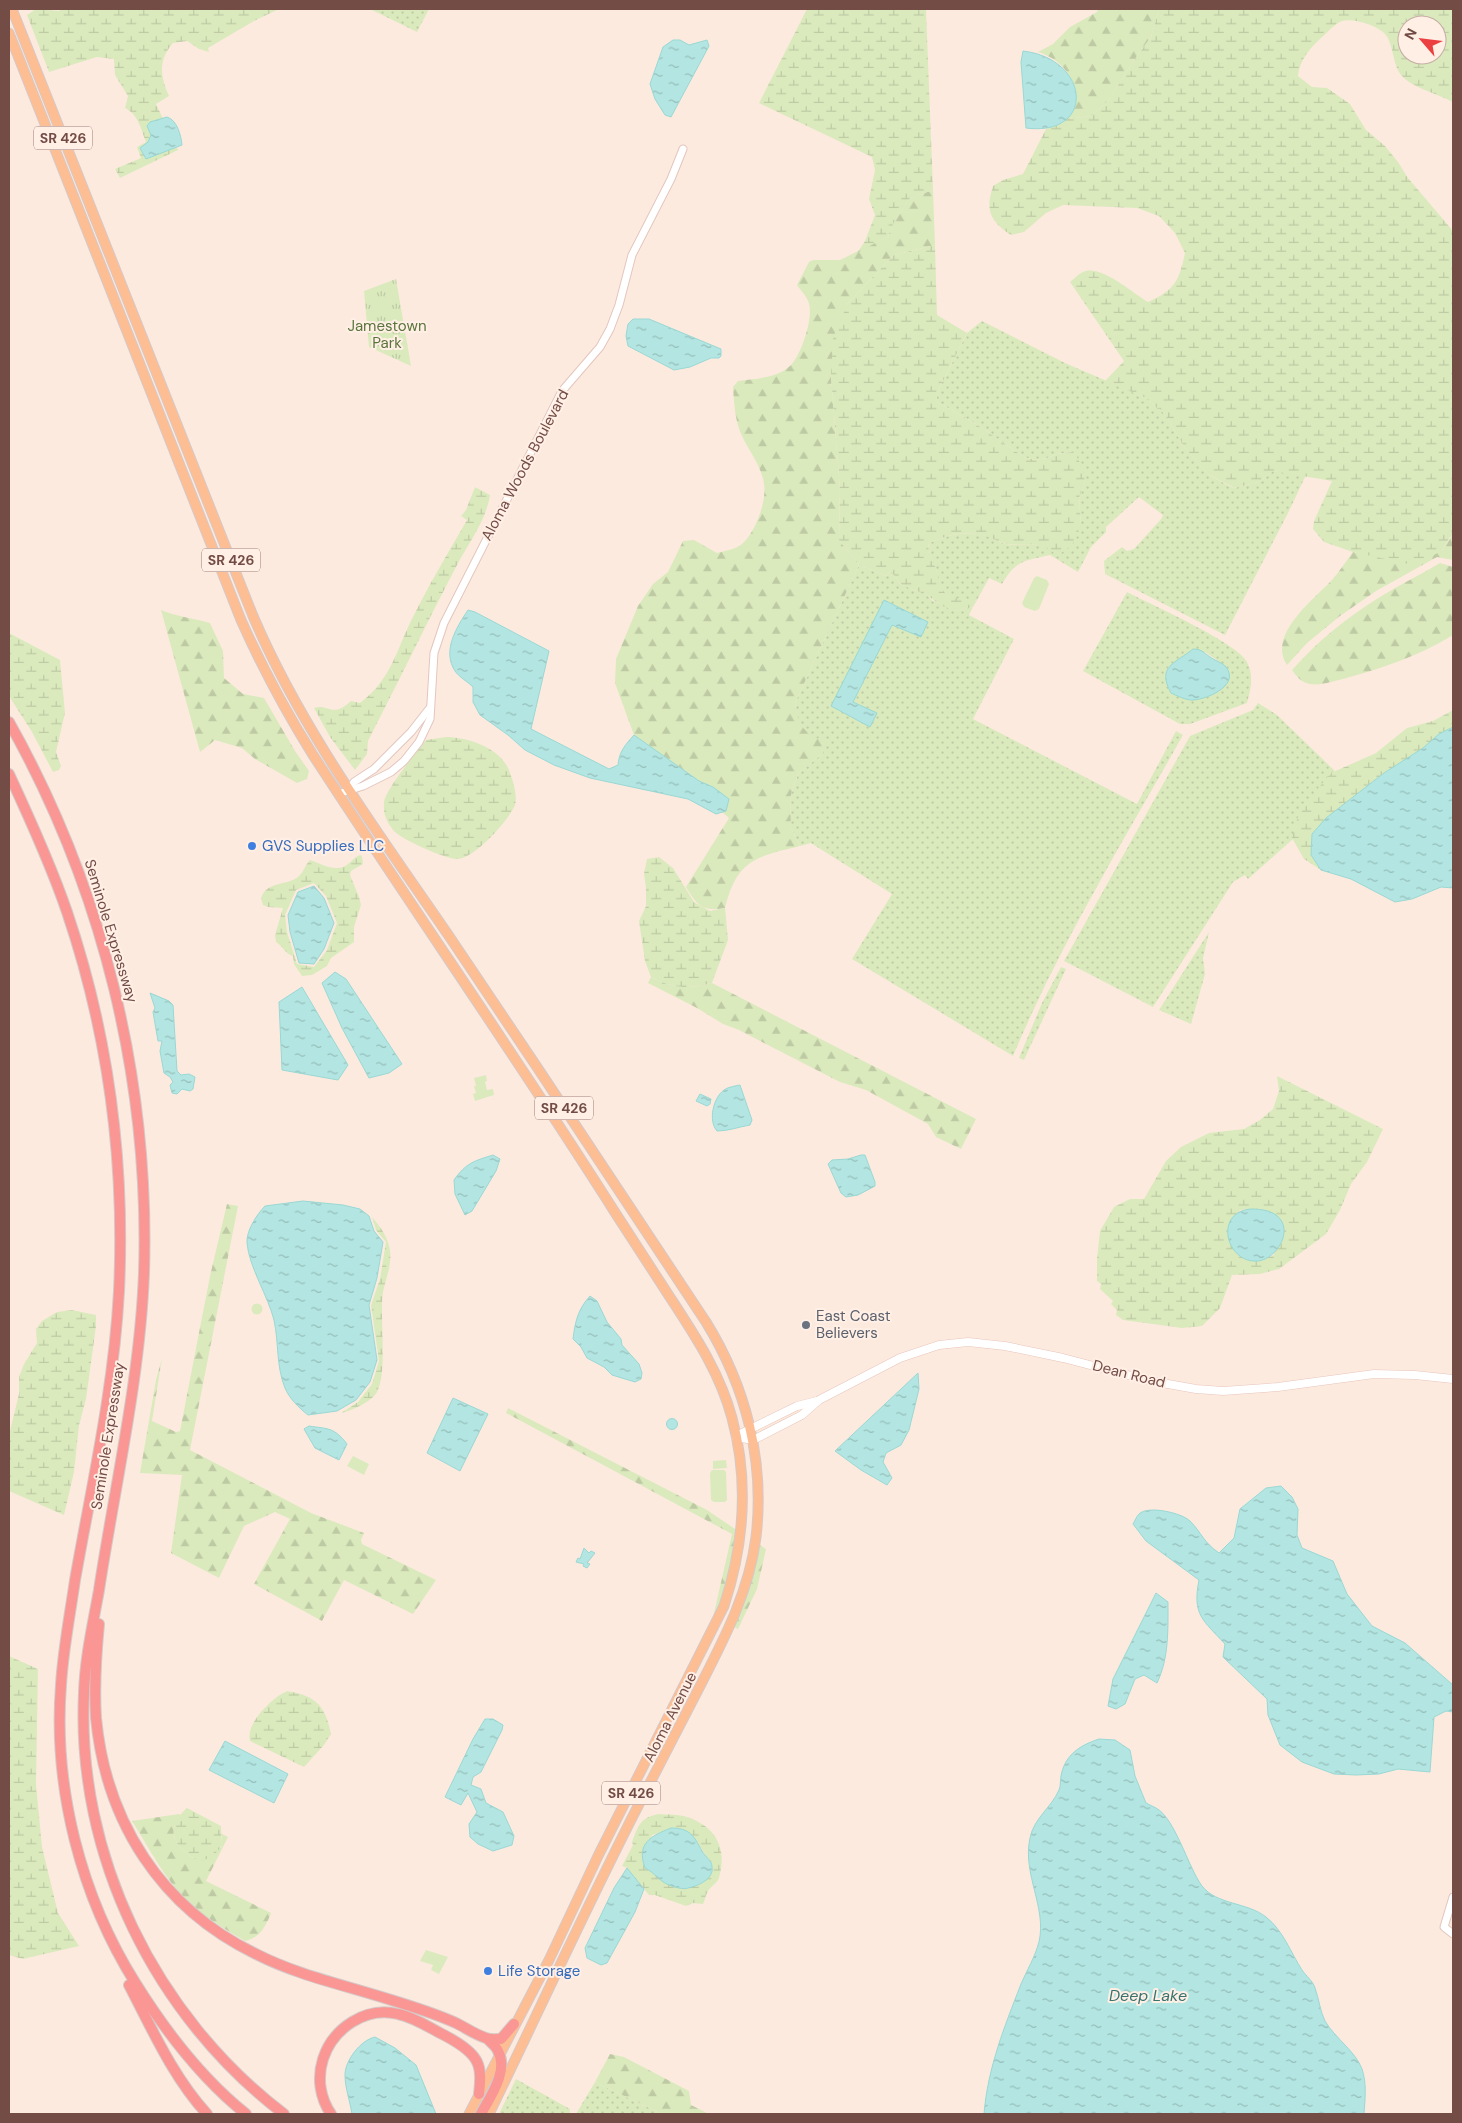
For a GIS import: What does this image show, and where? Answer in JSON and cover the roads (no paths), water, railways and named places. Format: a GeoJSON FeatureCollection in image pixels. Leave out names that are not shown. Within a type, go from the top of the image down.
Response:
{"type":"FeatureCollection","features":[{"type":"Feature","properties":{"kind":"highway","name":"Seminole Expressway"},"geometry":{"type":"LineString","coordinates":[[9,722],[56,816],[73,855],[92,910],[119,1004],[134,1096],[143,1181],[144,1273],[134,1383],[85,1672],[84,1696],[88,1776],[97,1826],[119,1899],[135,1934],[174,2000],[232,2069],[284,2114]]}},
{"type":"Feature","properties":{"kind":"highway","name":"Seminole Expressway"},"geometry":{"type":"LineString","coordinates":[[9,774],[68,914],[84,972],[97,1022],[106,1072],[118,1183],[119,1291],[115,1343],[67,1631],[60,1693],[60,1736],[69,1811],[86,1877],[102,1923],[119,1958],[151,2008],[189,2058],[246,2114]]}},
{"type":"Feature","properties":{"kind":"highway"},"geometry":{"type":"LineString","coordinates":[[108,1529],[109,1543],[97,1648],[96,1702],[100,1750],[110,1788],[126,1827],[146,1862],[168,1890],[194,1915],[239,1946],[273,1962],[302,1972],[422,2009],[488,2039],[500,2053],[501,2066],[499,2078],[481,2114]]}},
{"type":"Feature","properties":{"kind":"highway"},"geometry":{"type":"LineString","coordinates":[[119,1958],[126,1979],[172,2067],[188,2092],[207,2114]]}},
{"type":"Feature","properties":{"kind":"highway"},"geometry":{"type":"LineString","coordinates":[[331,2114],[323,2099],[321,2088],[321,2071],[325,2055],[332,2040],[346,2026],[355,2020],[374,2014],[392,2013],[407,2016],[447,2036],[466,2049],[478,2064],[479,2094]]}},
{"type":"Feature","properties":{"kind":"highway"},"geometry":{"type":"LineString","coordinates":[[488,2039],[501,2039],[514,2024]]}},
{"type":"Feature","properties":{"kind":"main road","name":"SR 426"},"geometry":{"type":"LineString","coordinates":[[12,9],[262,637],[297,705],[349,790],[451,939],[721,1347],[738,1387],[753,1440]]}},
{"type":"Feature","properties":{"kind":"main road","name":"SR 426"},"geometry":{"type":"LineString","coordinates":[[9,33],[252,644],[288,714],[338,794],[566,1136],[693,1332],[711,1362],[725,1396],[736,1437]]}},
{"type":"Feature","properties":{"kind":"main road"},"geometry":{"type":"LineString","coordinates":[[84,224],[95,235],[105,241]]}},
{"type":"Feature","properties":{"kind":"main road"},"geometry":{"type":"LineString","coordinates":[[98,257],[105,258],[115,266]]}},
{"type":"Feature","properties":{"kind":"main road"},"geometry":{"type":"LineString","coordinates":[[636,1245],[649,1255],[664,1259]]}},
{"type":"Feature","properties":{"kind":"main road","name":"Dean Road"},"geometry":{"type":"LineString","coordinates":[[736,1437],[797,1406],[819,1400],[900,1358],[938,1345],[968,1342],[1005,1346],[1044,1354],[1151,1381],[1196,1389],[1223,1391],[1278,1387],[1374,1374],[1415,1375],[1453,1379]]}},
{"type":"Feature","properties":{"kind":"main road","name":"Dean Road"},"geometry":{"type":"LineString","coordinates":[[753,1440],[802,1415],[819,1400]]}},
{"type":"Feature","properties":{"kind":"main road"},"geometry":{"type":"LineString","coordinates":[[736,1437],[753,1440]]}},
{"type":"Feature","properties":{"kind":"main road","name":"Aloma Avenue"},"geometry":{"type":"LineString","coordinates":[[469,2114],[514,2024],[549,1960],[590,1874],[716,1627],[736,1565],[742,1524],[742,1481],[736,1437]]}},
{"type":"Feature","properties":{"kind":"main road","name":"Aloma Avenue"},"geometry":{"type":"LineString","coordinates":[[489,2114],[599,1884],[725,1637],[745,1587],[756,1539],[758,1489],[753,1440]]}},
{"type":"Feature","properties":{"kind":"main road"},"geometry":{"type":"LineString","coordinates":[[724,1606],[723,1624],[725,1637]]}},
{"type":"Feature","properties":{"kind":"main road"},"geometry":{"type":"LineString","coordinates":[[714,1659],[716,1627]]}},
{"type":"Feature","properties":{"kind":"main road"},"geometry":{"type":"LineString","coordinates":[[635,1785],[637,1808]]}},
{"type":"Feature","properties":{"kind":"main road"},"geometry":{"type":"LineString","coordinates":[[561,1966],[559,1952],[589,1886],[590,1874]]}},
{"type":"Feature","properties":{"kind":"street","name":"Aloma Woods Boulevard"},"geometry":{"type":"LineString","coordinates":[[338,794],[391,772],[404,761],[419,742],[430,719],[429,709],[434,653],[444,623],[562,392],[600,347],[610,329],[620,305],[632,255],[671,179],[683,149]]}},
{"type":"Feature","properties":{"kind":"street","name":"Aloma Woods Boulevard"},"geometry":{"type":"LineString","coordinates":[[349,790],[354,782],[374,769],[411,732],[429,709]]}},
{"type":"Feature","properties":{"kind":"street"},"geometry":{"type":"LineString","coordinates":[[1453,1897],[1444,1927],[1453,1934]]}},
{"type":"Feature","properties":{"kind":"water"},"geometry":{"type":"Polygon","coordinates":[[[673,40],[680,40],[689,45],[707,40],[709,46],[671,117],[665,115],[655,99],[650,84],[663,47],[673,40]]]}},
{"type":"Feature","properties":{"kind":"water"},"geometry":{"type":"Polygon","coordinates":[[[1023,51],[1046,57],[1062,68],[1072,81],[1076,96],[1074,110],[1065,121],[1049,128],[1026,128],[1021,62],[1023,51]]]}},
{"type":"Feature","properties":{"kind":"water"},"geometry":{"type":"Polygon","coordinates":[[[167,117],[176,125],[182,145],[146,159],[140,148],[148,142],[151,135],[147,126],[150,122],[167,117]]]}},
{"type":"Feature","properties":{"kind":"water"},"geometry":{"type":"Polygon","coordinates":[[[633,319],[649,319],[721,349],[721,356],[690,367],[674,370],[628,346],[626,336],[628,324],[633,319]]]}},
{"type":"Feature","properties":{"kind":"water"},"geometry":{"type":"Polygon","coordinates":[[[884,600],[928,622],[921,637],[892,625],[853,702],[877,713],[870,727],[831,706],[884,600]]]}},
{"type":"Feature","properties":{"kind":"water"},"geometry":{"type":"Polygon","coordinates":[[[468,610],[549,651],[531,729],[609,769],[618,765],[623,749],[634,735],[699,781],[713,787],[729,799],[726,811],[716,814],[688,799],[590,778],[554,765],[525,750],[480,715],[473,702],[473,687],[455,671],[450,656],[450,648],[455,632],[468,610]]]}},
{"type":"Feature","properties":{"kind":"water"},"geometry":{"type":"Polygon","coordinates":[[[1193,649],[1202,651],[1223,664],[1229,674],[1229,680],[1219,691],[1204,698],[1190,700],[1171,693],[1166,677],[1170,666],[1193,649]]]}},
{"type":"Feature","properties":{"kind":"water"},"geometry":{"type":"Polygon","coordinates":[[[1453,727],[1453,888],[1441,887],[1412,899],[1395,902],[1351,879],[1321,870],[1311,855],[1312,834],[1326,818],[1384,773],[1423,748],[1439,734],[1453,727]]]}},
{"type":"Feature","properties":{"kind":"water"},"geometry":{"type":"Polygon","coordinates":[[[314,886],[324,898],[334,923],[324,949],[314,964],[299,963],[290,932],[288,915],[298,892],[314,886]]]}},
{"type":"Feature","properties":{"kind":"water"},"geometry":{"type":"Polygon","coordinates":[[[335,972],[346,979],[402,1064],[389,1073],[369,1078],[342,1028],[322,983],[335,972]]]}},
{"type":"Feature","properties":{"kind":"water"},"geometry":{"type":"Polygon","coordinates":[[[302,987],[348,1065],[338,1080],[282,1070],[279,1002],[302,987]]]}},
{"type":"Feature","properties":{"kind":"water"},"geometry":{"type":"Polygon","coordinates":[[[150,993],[169,1001],[173,1005],[177,1071],[181,1075],[189,1074],[195,1077],[193,1089],[190,1091],[182,1089],[177,1094],[172,1093],[170,1085],[173,1082],[164,1073],[160,1051],[162,1041],[158,1041],[153,1012],[155,1008],[150,993]]]}},
{"type":"Feature","properties":{"kind":"water"},"geometry":{"type":"Polygon","coordinates":[[[740,1085],[752,1120],[750,1125],[717,1131],[714,1127],[712,1116],[717,1098],[726,1089],[740,1085]]]}},
{"type":"Feature","properties":{"kind":"water"},"geometry":{"type":"Polygon","coordinates":[[[700,1094],[711,1099],[710,1104],[707,1106],[696,1101],[700,1094]]]}},
{"type":"Feature","properties":{"kind":"water"},"geometry":{"type":"Polygon","coordinates":[[[493,1155],[500,1159],[496,1171],[472,1211],[465,1215],[455,1194],[454,1180],[471,1163],[493,1155]]]}},
{"type":"Feature","properties":{"kind":"water"},"geometry":{"type":"Polygon","coordinates":[[[865,1155],[875,1186],[858,1195],[846,1197],[841,1193],[828,1164],[832,1160],[848,1159],[865,1155]]]}},
{"type":"Feature","properties":{"kind":"water"},"geometry":{"type":"Polygon","coordinates":[[[303,1201],[343,1205],[360,1209],[369,1216],[374,1231],[383,1242],[377,1278],[369,1305],[377,1360],[370,1382],[356,1400],[337,1411],[308,1415],[289,1395],[282,1380],[274,1320],[251,1262],[247,1243],[248,1233],[265,1206],[303,1201]]]}},
{"type":"Feature","properties":{"kind":"water"},"geometry":{"type":"Polygon","coordinates":[[[1251,1209],[1273,1213],[1281,1221],[1284,1228],[1284,1235],[1277,1249],[1272,1255],[1258,1261],[1247,1260],[1238,1255],[1228,1237],[1228,1228],[1232,1219],[1239,1212],[1251,1209]]]}},
{"type":"Feature","properties":{"kind":"water"},"geometry":{"type":"Polygon","coordinates":[[[590,1296],[597,1301],[607,1322],[621,1339],[622,1345],[639,1364],[642,1373],[641,1379],[635,1382],[612,1375],[604,1367],[587,1358],[581,1347],[573,1339],[578,1316],[590,1296]]]}},
{"type":"Feature","properties":{"kind":"water"},"geometry":{"type":"Polygon","coordinates":[[[918,1373],[919,1389],[909,1430],[901,1445],[886,1453],[883,1462],[892,1478],[887,1485],[861,1470],[835,1451],[918,1373]]]}},
{"type":"Feature","properties":{"kind":"water"},"geometry":{"type":"Polygon","coordinates":[[[453,1398],[488,1414],[460,1471],[427,1453],[453,1398]]]}},
{"type":"Feature","properties":{"kind":"water"},"geometry":{"type":"Polygon","coordinates":[[[672,1418],[678,1424],[672,1430],[666,1424],[672,1418]]]}},
{"type":"Feature","properties":{"kind":"water"},"geometry":{"type":"Polygon","coordinates":[[[309,1426],[330,1430],[342,1438],[347,1444],[339,1460],[315,1448],[304,1429],[309,1426]]]}},
{"type":"Feature","properties":{"kind":"water"},"geometry":{"type":"Polygon","coordinates":[[[1281,1486],[1292,1497],[1298,1509],[1297,1535],[1302,1548],[1333,1561],[1347,1594],[1372,1626],[1405,1643],[1453,1685],[1453,1712],[1446,1711],[1434,1717],[1430,1772],[1398,1769],[1379,1774],[1334,1774],[1302,1762],[1280,1745],[1268,1715],[1267,1699],[1223,1657],[1225,1644],[1201,1616],[1197,1601],[1199,1580],[1146,1541],[1133,1524],[1137,1516],[1143,1511],[1157,1510],[1180,1515],[1190,1521],[1209,1545],[1219,1553],[1234,1538],[1240,1509],[1266,1488],[1281,1486]]]}},
{"type":"Feature","properties":{"kind":"water"},"geometry":{"type":"Polygon","coordinates":[[[584,1548],[589,1553],[591,1551],[595,1553],[587,1563],[590,1564],[587,1568],[583,1566],[584,1564],[576,1562],[578,1558],[580,1559],[584,1548]]]}},
{"type":"Feature","properties":{"kind":"water"},"geometry":{"type":"Polygon","coordinates":[[[1156,1593],[1168,1602],[1166,1654],[1157,1683],[1144,1675],[1135,1679],[1125,1704],[1116,1709],[1108,1706],[1113,1679],[1156,1593]]]}},
{"type":"Feature","properties":{"kind":"water"},"geometry":{"type":"Polygon","coordinates":[[[485,1719],[493,1719],[503,1725],[502,1730],[481,1772],[473,1777],[471,1785],[481,1789],[486,1803],[503,1812],[514,1836],[512,1845],[493,1851],[478,1844],[470,1837],[469,1824],[477,1812],[468,1793],[461,1805],[445,1797],[473,1739],[485,1719]]]}},
{"type":"Feature","properties":{"kind":"water","name":"Deep Lake"},"geometry":{"type":"Polygon","coordinates":[[[1099,1739],[1115,1740],[1130,1750],[1135,1776],[1146,1803],[1163,1813],[1175,1832],[1202,1886],[1216,1897],[1258,1912],[1272,1922],[1282,1935],[1302,1970],[1314,1985],[1325,2021],[1355,2057],[1362,2069],[1365,2086],[1364,2114],[984,2114],[989,2080],[998,2048],[1021,1984],[1039,1942],[1040,1916],[1031,1877],[1028,1851],[1032,1831],[1056,1796],[1063,1768],[1070,1756],[1086,1744],[1099,1739]]]}},
{"type":"Feature","properties":{"kind":"water"},"geometry":{"type":"Polygon","coordinates":[[[225,1741],[288,1774],[274,1803],[209,1770],[225,1741]]]}},
{"type":"Feature","properties":{"kind":"water"},"geometry":{"type":"Polygon","coordinates":[[[671,1828],[683,1829],[691,1834],[711,1862],[711,1875],[701,1884],[686,1889],[676,1887],[666,1884],[645,1868],[642,1852],[644,1846],[657,1834],[671,1828]]]}},
{"type":"Feature","properties":{"kind":"water"},"geometry":{"type":"Polygon","coordinates":[[[627,1868],[644,1889],[635,1912],[607,1963],[601,1965],[587,1958],[585,1948],[614,1888],[627,1868]]]}},
{"type":"Feature","properties":{"kind":"water"},"geometry":{"type":"Polygon","coordinates":[[[375,2037],[395,2048],[416,2065],[436,2114],[352,2114],[346,2085],[346,2069],[351,2057],[359,2046],[375,2037]]]}},
{"type":"Feature","properties":{"kind":"place","name":"GVS Supplies LLC"},"geometry":{"type":"Point","coordinates":[252,846]}},
{"type":"Feature","properties":{"kind":"place","name":"East Coast Believers"},"geometry":{"type":"Point","coordinates":[806,1325]}},
{"type":"Feature","properties":{"kind":"place","name":"Life Storage"},"geometry":{"type":"Point","coordinates":[488,1971]}},
{"type":"Feature","properties":{"kind":"park label","name":"Jamestown Park"},"geometry":{"type":"Point","coordinates":[387,334]}}]}
